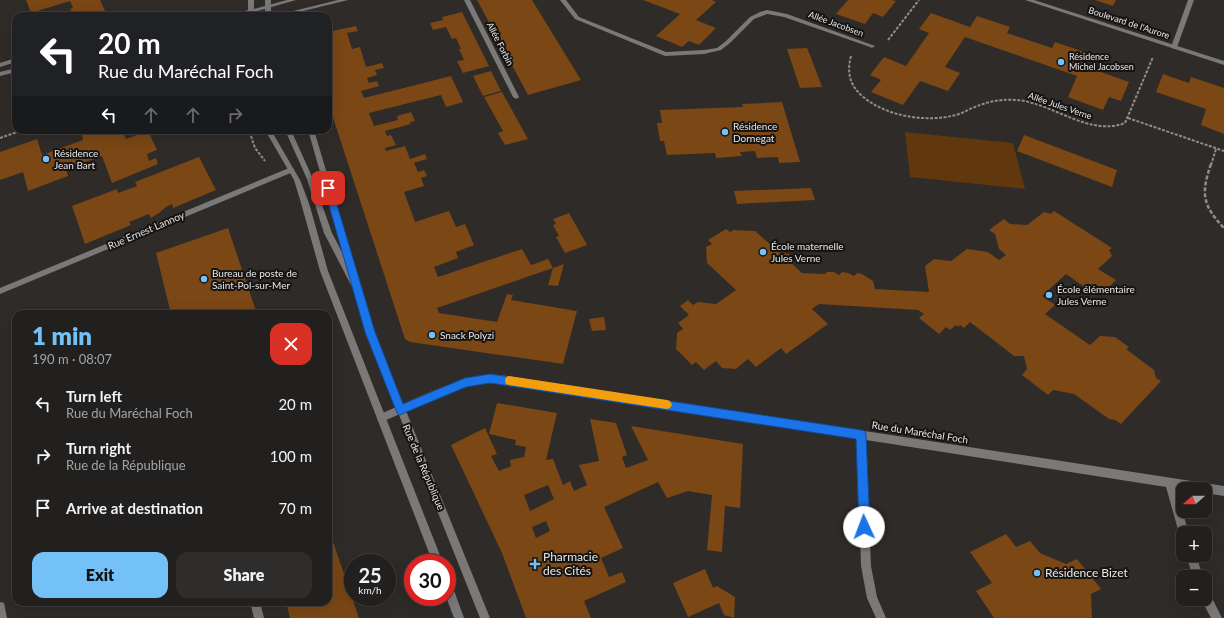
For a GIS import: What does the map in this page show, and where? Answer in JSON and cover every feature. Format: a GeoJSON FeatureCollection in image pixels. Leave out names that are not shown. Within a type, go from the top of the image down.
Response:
{"type":"FeatureCollection","features":[{"type":"Feature","properties":{"kind":"street"},"geometry":{"type":"LineString","coordinates":[[251,0],[251,12]]}},
{"type":"Feature","properties":{"kind":"street"},"geometry":{"type":"LineString","coordinates":[[253,12],[268,3],[293,0]]}},
{"type":"Feature","properties":{"kind":"street"},"geometry":{"type":"LineString","coordinates":[[295,12],[345,0]]}},
{"type":"Feature","properties":{"kind":"street","name":"Allée Forbin"},"geometry":{"type":"LineString","coordinates":[[467,0],[516,97]]}},
{"type":"Feature","properties":{"kind":"street","name":"Allée Jacobsen"},"geometry":{"type":"LineString","coordinates":[[563,0],[577,18],[665,54],[707,52],[719,49],[752,18],[758,14],[767,12],[785,15],[872,46]]}},
{"type":"Feature","properties":{"kind":"street","name":"Boulevard de l'Aurore"},"geometry":{"type":"LineString","coordinates":[[1028,0],[1224,63]]}},
{"type":"Feature","properties":{"kind":"street"},"geometry":{"type":"LineString","coordinates":[[1174,47],[1191,0]]}},
{"type":"Feature","properties":{"kind":"street"},"geometry":{"type":"LineString","coordinates":[[279,1],[282,12]]}},
{"type":"Feature","properties":{"kind":"street"},"geometry":{"type":"LineString","coordinates":[[0,65],[12,61]]}},
{"type":"Feature","properties":{"kind":"street"},"geometry":{"type":"LineString","coordinates":[[0,74],[12,71]]}},
{"type":"Feature","properties":{"kind":"street","name":"Rue de la République"},"geometry":{"type":"LineString","coordinates":[[270,134],[291,170],[305,203],[324,271],[434,554]]}},
{"type":"Feature","properties":{"kind":"street"},"geometry":{"type":"LineString","coordinates":[[290,134],[310,179],[328,233],[358,291]]}},
{"type":"Feature","properties":{"kind":"street","name":"Rue de la République"},"geometry":{"type":"LineString","coordinates":[[312,134],[370,332],[400,410],[469,574],[485,618]]}},
{"type":"Feature","properties":{"kind":"street","name":"Rue Ernest Lannoy"},"geometry":{"type":"LineString","coordinates":[[0,291],[291,170]]}},
{"type":"Feature","properties":{"kind":"street","name":"Rue du Maréchal Foch"},"geometry":{"type":"LineString","coordinates":[[381,418],[465,382],[490,378],[1224,490]]}},
{"type":"Feature","properties":{"kind":"street"},"geometry":{"type":"LineString","coordinates":[[861,435],[866,566],[872,598],[881,618]]}},
{"type":"Feature","properties":{"kind":"street"},"geometry":{"type":"LineString","coordinates":[[1169,482],[1182,526]]}},
{"type":"Feature","properties":{"kind":"street"},"geometry":{"type":"LineString","coordinates":[[0,606],[2,618]]}},
{"type":"Feature","properties":{"kind":"street"},"geometry":{"type":"LineString","coordinates":[[256,606],[259,618]]}},
{"type":"Feature","properties":{"kind":"street"},"geometry":{"type":"LineString","coordinates":[[455,606],[460,618]]}},
{"type":"Feature","properties":{"kind":"street"},"geometry":{"type":"LineString","coordinates":[[1210,606],[1217,618]]}},
{"type":"Feature","properties":{"kind":"path","name":"Allée Jacobsen"},"geometry":{"type":"LineString","coordinates":[[872,46],[880,47],[885,43],[919,0]]}},
{"type":"Feature","properties":{"kind":"path","name":"Allée Jules Verne"},"geometry":{"type":"LineString","coordinates":[[859,42],[850,57],[847,68],[848,75],[854,87],[870,103],[897,114],[917,117],[952,116],[989,102],[1014,100],[1032,102],[1100,127],[1122,125],[1128,118]]}},
{"type":"Feature","properties":{"kind":"path"},"geometry":{"type":"LineString","coordinates":[[1156,51],[1128,118],[1224,151]]}},
{"type":"Feature","properties":{"kind":"path"},"geometry":{"type":"LineString","coordinates":[[0,138],[12,134]]}},
{"type":"Feature","properties":{"kind":"path"},"geometry":{"type":"LineString","coordinates":[[1216,149],[1208,173],[1204,194],[1214,218],[1224,228]]}},
{"type":"Feature","properties":{"kind":"shaded area"},"geometry":{"type":"Polygon","coordinates":[[[905,132],[1013,143],[1025,189],[910,177],[905,132]]]}},
{"type":"Feature","properties":{"kind":"building"},"geometry":{"type":"Polygon","coordinates":[[[26,0],[100,0],[106,12],[72,12],[70,9],[73,8],[70,1],[31,12],[26,0]]]}},
{"type":"Feature","properties":{"kind":"building"},"geometry":{"type":"Polygon","coordinates":[[[477,0],[532,0],[581,80],[528,95],[477,0]]]}},
{"type":"Feature","properties":{"kind":"building"},"geometry":{"type":"Polygon","coordinates":[[[643,0],[712,0],[716,2],[696,20],[716,28],[699,45],[689,41],[682,47],[656,36],[680,14],[643,0]]]}},
{"type":"Feature","properties":{"kind":"building"},"geometry":{"type":"Polygon","coordinates":[[[848,0],[896,1],[883,17],[873,13],[865,24],[836,14],[848,0]]]}},
{"type":"Feature","properties":{"kind":"building"},"geometry":{"type":"Polygon","coordinates":[[[1095,0],[1116,0],[1113,6],[1095,0]]]}},
{"type":"Feature","properties":{"kind":"building"},"geometry":{"type":"Polygon","coordinates":[[[462,12],[489,66],[463,73],[457,61],[464,60],[456,38],[452,39],[446,27],[433,30],[430,23],[443,20],[442,17],[462,12]]]}},
{"type":"Feature","properties":{"kind":"building","name":"Résidence Michel Jacobsen"},"geometry":{"type":"Polygon","coordinates":[[[931,13],[970,27],[977,16],[1010,27],[1007,33],[1052,48],[1055,42],[1090,54],[1084,66],[1129,82],[1121,101],[1109,97],[1103,110],[1068,97],[1077,76],[965,37],[945,67],[960,73],[948,91],[920,81],[903,105],[871,92],[881,80],[870,75],[884,57],[906,66],[929,33],[919,29],[931,13]]]}},
{"type":"Feature","properties":{"kind":"building"},"geometry":{"type":"Polygon","coordinates":[[[356,26],[358,31],[347,33],[352,49],[360,47],[366,67],[382,63],[384,68],[375,70],[377,75],[367,78],[369,83],[377,81],[379,86],[361,91],[364,98],[451,76],[463,102],[446,107],[441,95],[369,113],[374,126],[398,120],[397,116],[411,112],[415,121],[410,122],[411,124],[385,131],[387,136],[391,135],[396,145],[385,148],[386,151],[405,146],[410,159],[425,154],[427,159],[414,163],[418,172],[424,170],[427,176],[421,178],[424,186],[404,192],[415,222],[449,211],[456,227],[465,224],[474,245],[456,252],[458,258],[434,267],[438,277],[522,249],[531,265],[548,259],[553,268],[437,308],[439,313],[497,322],[507,294],[513,295],[511,300],[577,311],[563,364],[410,342],[405,339],[332,114],[332,31],[356,26]]]}},
{"type":"Feature","properties":{"kind":"building"},"geometry":{"type":"Polygon","coordinates":[[[807,48],[822,87],[800,88],[787,49],[807,48]]]}},
{"type":"Feature","properties":{"kind":"building"},"geometry":{"type":"Polygon","coordinates":[[[491,71],[501,91],[483,96],[473,76],[491,71]]]}},
{"type":"Feature","properties":{"kind":"building","name":"Résidence Michel Jacobsen"},"geometry":{"type":"Polygon","coordinates":[[[1163,74],[1189,83],[1191,77],[1224,88],[1224,134],[1201,125],[1206,109],[1156,92],[1163,74]]]}},
{"type":"Feature","properties":{"kind":"building"},"geometry":{"type":"Polygon","coordinates":[[[502,92],[528,139],[505,145],[498,133],[503,131],[484,97],[502,92]]]}},
{"type":"Feature","properties":{"kind":"building","name":"Résidence Dornegat"},"geometry":{"type":"Polygon","coordinates":[[[782,102],[800,162],[779,163],[778,157],[757,158],[755,151],[740,152],[742,156],[716,158],[715,153],[667,155],[664,141],[660,141],[657,123],[662,123],[660,110],[743,107],[742,104],[782,102]]]}},
{"type":"Feature","properties":{"kind":"building","name":"Résidence Jean Bart"},"geometry":{"type":"Polygon","coordinates":[[[82,134],[124,134],[126,139],[140,134],[149,134],[157,150],[147,154],[149,161],[156,158],[158,164],[112,183],[102,156],[66,169],[68,176],[28,191],[23,172],[0,180],[0,152],[37,139],[42,155],[83,140],[82,134]]]}},
{"type":"Feature","properties":{"kind":"building"},"geometry":{"type":"Polygon","coordinates":[[[1024,135],[1117,170],[1112,187],[1017,151],[1024,135]]]}},
{"type":"Feature","properties":{"kind":"building"},"geometry":{"type":"Polygon","coordinates":[[[199,157],[216,190],[173,208],[172,204],[151,218],[149,214],[129,222],[131,225],[85,244],[72,206],[117,189],[118,193],[137,186],[135,182],[199,157]]]}},
{"type":"Feature","properties":{"kind":"building"},"geometry":{"type":"Polygon","coordinates":[[[811,188],[815,200],[737,204],[734,191],[811,188]]]}},
{"type":"Feature","properties":{"kind":"building"},"geometry":{"type":"Polygon","coordinates":[[[1054,211],[1112,248],[1109,250],[1112,256],[1098,269],[1116,280],[1106,290],[1086,288],[1066,274],[1042,296],[1055,305],[1045,314],[1090,345],[1100,336],[1115,337],[1129,347],[1126,349],[1154,370],[1156,378],[1161,381],[1121,424],[1115,420],[1109,419],[1074,394],[1053,390],[1048,395],[1022,375],[1027,369],[1024,356],[1014,356],[970,322],[964,328],[960,325],[958,327],[956,325],[950,330],[946,327],[939,334],[919,318],[924,314],[918,310],[819,304],[812,309],[828,324],[786,354],[781,348],[756,367],[748,359],[736,369],[722,368],[716,361],[704,370],[696,362],[692,365],[676,349],[677,333],[683,329],[678,323],[689,315],[680,306],[688,300],[693,305],[698,302],[716,304],[736,290],[707,263],[706,247],[712,244],[708,240],[726,229],[730,232],[734,230],[755,231],[780,253],[789,254],[789,261],[802,273],[825,274],[827,272],[834,272],[839,275],[842,272],[854,276],[857,273],[862,274],[873,281],[875,289],[929,292],[925,266],[934,259],[951,261],[967,249],[988,252],[999,260],[1006,255],[999,249],[995,234],[989,230],[1004,219],[1010,224],[1027,225],[1044,212],[1051,214],[1054,211]]]}},
{"type":"Feature","properties":{"kind":"building"},"geometry":{"type":"Polygon","coordinates":[[[569,213],[587,245],[565,253],[556,237],[559,236],[553,225],[556,224],[553,219],[569,213]]]}},
{"type":"Feature","properties":{"kind":"building","name":"Bureau de poste de Saint-Pol-sur-Mer"},"geometry":{"type":"Polygon","coordinates":[[[228,228],[256,310],[170,310],[156,253],[228,228]]]}},
{"type":"Feature","properties":{"kind":"building"},"geometry":{"type":"Polygon","coordinates":[[[564,264],[558,286],[548,285],[553,268],[564,264]]]}},
{"type":"Feature","properties":{"kind":"building"},"geometry":{"type":"Polygon","coordinates":[[[604,317],[606,330],[592,331],[589,319],[604,317]]]}},
{"type":"Feature","properties":{"kind":"building"},"geometry":{"type":"Polygon","coordinates":[[[497,403],[557,413],[546,460],[553,459],[563,485],[570,481],[574,491],[587,485],[579,465],[599,461],[590,419],[616,423],[627,455],[622,457],[626,468],[648,460],[631,426],[743,444],[740,508],[725,506],[722,552],[707,550],[712,495],[688,491],[667,498],[658,482],[604,507],[623,548],[601,558],[609,577],[622,572],[626,582],[584,601],[591,618],[526,618],[502,553],[451,445],[485,428],[497,454],[491,456],[499,471],[511,466],[510,460],[524,457],[526,447],[515,445],[516,440],[489,434],[497,403]],[[548,485],[524,495],[530,511],[554,499],[548,485]],[[546,521],[532,527],[536,538],[550,531],[546,521]]]}},
{"type":"Feature","properties":{"kind":"building","name":"Résidence Bizet"},"geometry":{"type":"Polygon","coordinates":[[[1006,534],[1016,547],[1030,541],[1040,553],[1066,564],[1077,559],[1101,589],[1091,594],[1092,618],[994,618],[976,591],[992,583],[970,552],[1006,534]]]}},
{"type":"Feature","properties":{"kind":"building"},"geometry":{"type":"Polygon","coordinates":[[[332,539],[344,574],[344,606],[355,606],[359,618],[290,618],[287,606],[332,606],[332,539]]]}},
{"type":"Feature","properties":{"kind":"building"},"geometry":{"type":"Polygon","coordinates":[[[705,569],[713,588],[717,586],[735,597],[734,618],[724,615],[719,603],[688,617],[673,583],[705,569]]]}},
{"type":"Feature","properties":{"kind":"slow traffic"},"geometry":{"type":"LineString","coordinates":[[509,381],[667,405]]}},
{"type":"Feature","properties":{"kind":"place","name":"Résidence Michel Jacobsen"},"geometry":{"type":"Point","coordinates":[1061,62]}},
{"type":"Feature","properties":{"kind":"place","name":"Résidence Dornegat"},"geometry":{"type":"Point","coordinates":[725,132]}},
{"type":"Feature","properties":{"kind":"place","name":"Résidence Jean Bart"},"geometry":{"type":"Point","coordinates":[46,159]}},
{"type":"Feature","properties":{"kind":"place","name":"École maternelle Jules Verne"},"geometry":{"type":"Point","coordinates":[763,252]}},
{"type":"Feature","properties":{"kind":"place","name":"Bureau de poste de Saint-Pol-sur-Mer"},"geometry":{"type":"Point","coordinates":[204,279]}},
{"type":"Feature","properties":{"kind":"place","name":"École élémentaire Jules Verne"},"geometry":{"type":"Point","coordinates":[1049,295]}},
{"type":"Feature","properties":{"kind":"place","name":"Snack Polyzi"},"geometry":{"type":"Point","coordinates":[432,335]}},
{"type":"Feature","properties":{"kind":"place","name":"Pharmacie des Cités"},"geometry":{"type":"Point","coordinates":[535,564]}},
{"type":"Feature","properties":{"kind":"place","name":"Résidence Bizet"},"geometry":{"type":"Point","coordinates":[1037,573]}},
{"type":"Feature","properties":{"kind":"route"},"geometry":{"type":"LineString","coordinates":[[328,188],[370,332],[400,410],[465,382],[490,378],[861,435],[864,527]]}}]}
